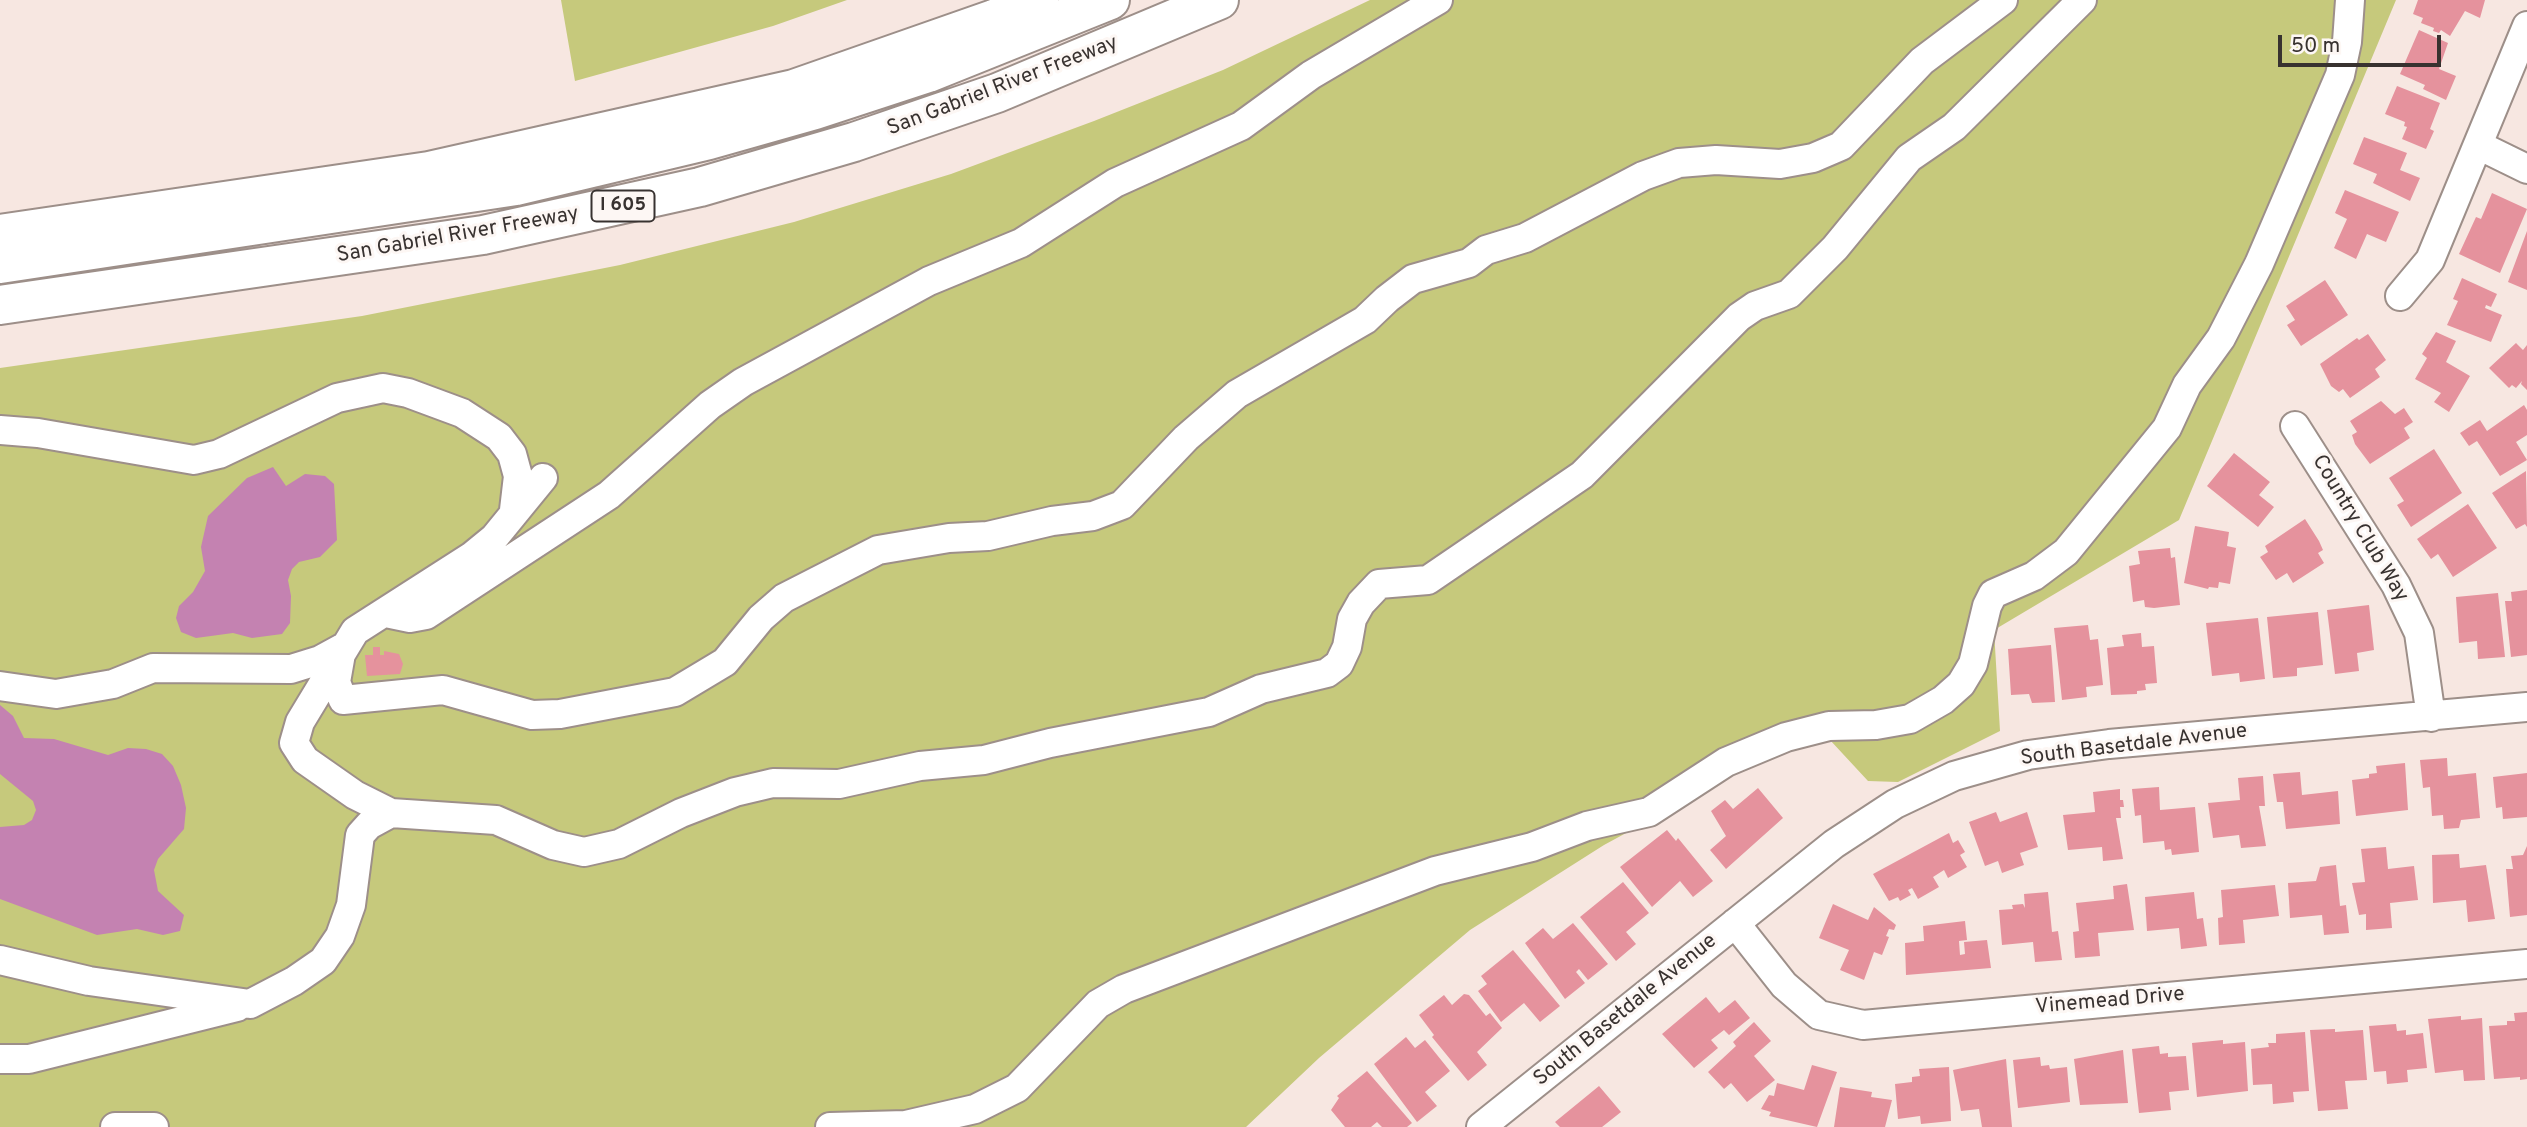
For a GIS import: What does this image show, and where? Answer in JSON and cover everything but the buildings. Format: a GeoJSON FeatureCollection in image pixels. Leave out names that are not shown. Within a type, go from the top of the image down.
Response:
{"type":"FeatureCollection","features":[{"type":"Feature","properties":{"kind":"highway"},"geometry":{"type":"LineString","coordinates":[[0,234],[429,171],[794,89],[919,46],[1039,0]]}},
{"type":"Feature","properties":{"kind":"highway"},"geometry":{"type":"LineString","coordinates":[[0,264],[516,186],[658,153],[815,110],[915,77],[1110,0]]}},
{"type":"Feature","properties":{"kind":"highway"},"geometry":{"type":"LineString","coordinates":[[0,281],[446,220],[579,195],[854,121],[1074,41],[1165,0]]}},
{"type":"Feature","properties":{"kind":"highway","name":"San Gabriel River Freeway"},"geometry":{"type":"LineString","coordinates":[[0,305],[422,245],[662,196],[768,169],[924,119],[1082,60],[1219,0]]}},
{"type":"Feature","properties":{"kind":"street"},"geometry":{"type":"LineString","coordinates":[[386,613],[410,618],[426,615],[609,495],[710,405],[743,382],[929,281],[1021,243],[1115,183],[1231,131],[1311,75],[1438,0]]}},
{"type":"Feature","properties":{"kind":"street"},"geometry":{"type":"LineString","coordinates":[[342,648],[336,682],[343,700],[443,690],[532,715],[560,714],[675,692],[725,662],[761,618],[784,598],[878,550],[949,538],[988,536],[1052,521],[1093,516],[1122,505],[1186,438],[1237,394],[1366,320],[1413,279],[1469,263],[1486,250],[1525,238],[1643,176],[1679,163],[1716,160],[1780,164],[1813,158],[1841,146],[1922,61],[2003,0]]}},
{"type":"Feature","properties":{"kind":"street"},"geometry":{"type":"LineString","coordinates":[[542,478],[494,538],[472,556],[355,631],[342,648],[300,722],[295,743],[305,760],[355,795],[390,813],[496,820],[553,845],[584,852],[619,844],[681,813],[735,792],[773,783],[839,785],[920,766],[984,760],[1021,753],[1050,743],[1209,712],[1261,689],[1327,673],[1339,664],[1347,648],[1352,619],[1361,603],[1379,584],[1428,580],[1582,475],[1739,317],[1755,306],[1789,293],[1835,248],[1909,158],[1954,127],[2082,0]]}},
{"type":"Feature","properties":{"kind":"street"},"geometry":{"type":"LineString","coordinates":[[830,1127],[906,1125],[975,1110],[1017,1088],[1098,1004],[1124,989],[1435,871],[1532,847],[1587,826],[1649,812],[1726,762],[1786,737],[1829,726],[1876,725],[1910,719],[1943,700],[1961,684],[1973,664],[1987,606],[1993,594],[2034,576],[2066,552],[2167,428],[2187,385],[2221,338],[2259,264],[2340,75],[2347,41],[2350,0]]}},
{"type":"Feature","properties":{"kind":"street"},"geometry":{"type":"LineString","coordinates":[[2400,296],[2430,261],[2527,26]]}},
{"type":"Feature","properties":{"kind":"street"},"geometry":{"type":"LineString","coordinates":[[2478,145],[2527,169]]}},
{"type":"Feature","properties":{"kind":"street"},"geometry":{"type":"LineString","coordinates":[[0,430],[38,433],[194,460],[219,454],[337,398],[383,388],[408,393],[462,412],[499,437],[512,454],[518,476],[514,510]]}},
{"type":"Feature","properties":{"kind":"street","name":"Country Club Way"},"geometry":{"type":"LineString","coordinates":[[2295,426],[2396,585],[2419,634],[2431,717]]}},
{"type":"Feature","properties":{"kind":"street"},"geometry":{"type":"LineString","coordinates":[[0,686],[57,694],[113,684],[153,668],[291,669],[320,660],[342,648]]}},
{"type":"Feature","properties":{"kind":"street","name":"South Basetdale Avenue"},"geometry":{"type":"LineString","coordinates":[[1491,1124],[1834,844],[1895,804],[1954,776],[2028,755],[2109,744],[2527,707]]}},
{"type":"Feature","properties":{"kind":"street"},"geometry":{"type":"LineString","coordinates":[[0,1059],[29,1059],[250,1004],[294,981],[323,961],[340,936],[351,905],[360,835],[355,795]]}},
{"type":"Feature","properties":{"kind":"street"},"geometry":{"type":"LineString","coordinates":[[360,835],[369,825],[390,813]]}},
{"type":"Feature","properties":{"kind":"street","name":"Vinemead Drive"},"geometry":{"type":"LineString","coordinates":[[1735,923],[1784,985],[1819,1015],[1863,1025],[2527,964]]}},
{"type":"Feature","properties":{"kind":"street"},"geometry":{"type":"LineString","coordinates":[[0,960],[89,981],[250,1004]]}},
{"type":"Feature","properties":{"kind":"street"},"geometry":{"type":"LineString","coordinates":[[115,1127],[154,1127]]}},
{"type":"Feature","properties":{"kind":"green space"},"geometry":{"type":"Polygon","coordinates":[[[561,0],[847,0],[773,26],[575,81],[561,0]]]}},
{"type":"Feature","properties":{"kind":"green space"},"geometry":{"type":"Polygon","coordinates":[[[1370,0],[2396,0],[2179,520],[1994,630],[2000,731],[1898,782],[1868,781],[1830,740],[1799,739],[1604,845],[1470,930],[1319,1058],[1246,1127],[0,1127],[0,368],[362,316],[620,265],[794,222],[951,174],[1094,121],[1223,70],[1370,0]]]}},
{"type":"Feature","properties":{"kind":"shaded area"},"geometry":{"type":"Polygon","coordinates":[[[273,467],[286,486],[305,474],[325,476],[334,484],[337,540],[320,557],[299,562],[292,569],[288,580],[291,596],[290,623],[282,634],[252,638],[233,633],[196,638],[181,632],[176,618],[179,606],[193,592],[205,571],[201,547],[208,516],[247,478],[273,467]]]}},
{"type":"Feature","properties":{"kind":"shaded area"},"geometry":{"type":"Polygon","coordinates":[[[0,705],[13,716],[24,738],[54,739],[108,755],[128,748],[146,749],[162,754],[173,766],[186,808],[184,829],[158,859],[154,870],[158,891],[184,915],[180,931],[163,935],[137,929],[97,935],[0,899],[0,827],[24,825],[32,820],[36,810],[33,801],[0,774],[0,705]]]}}]}
